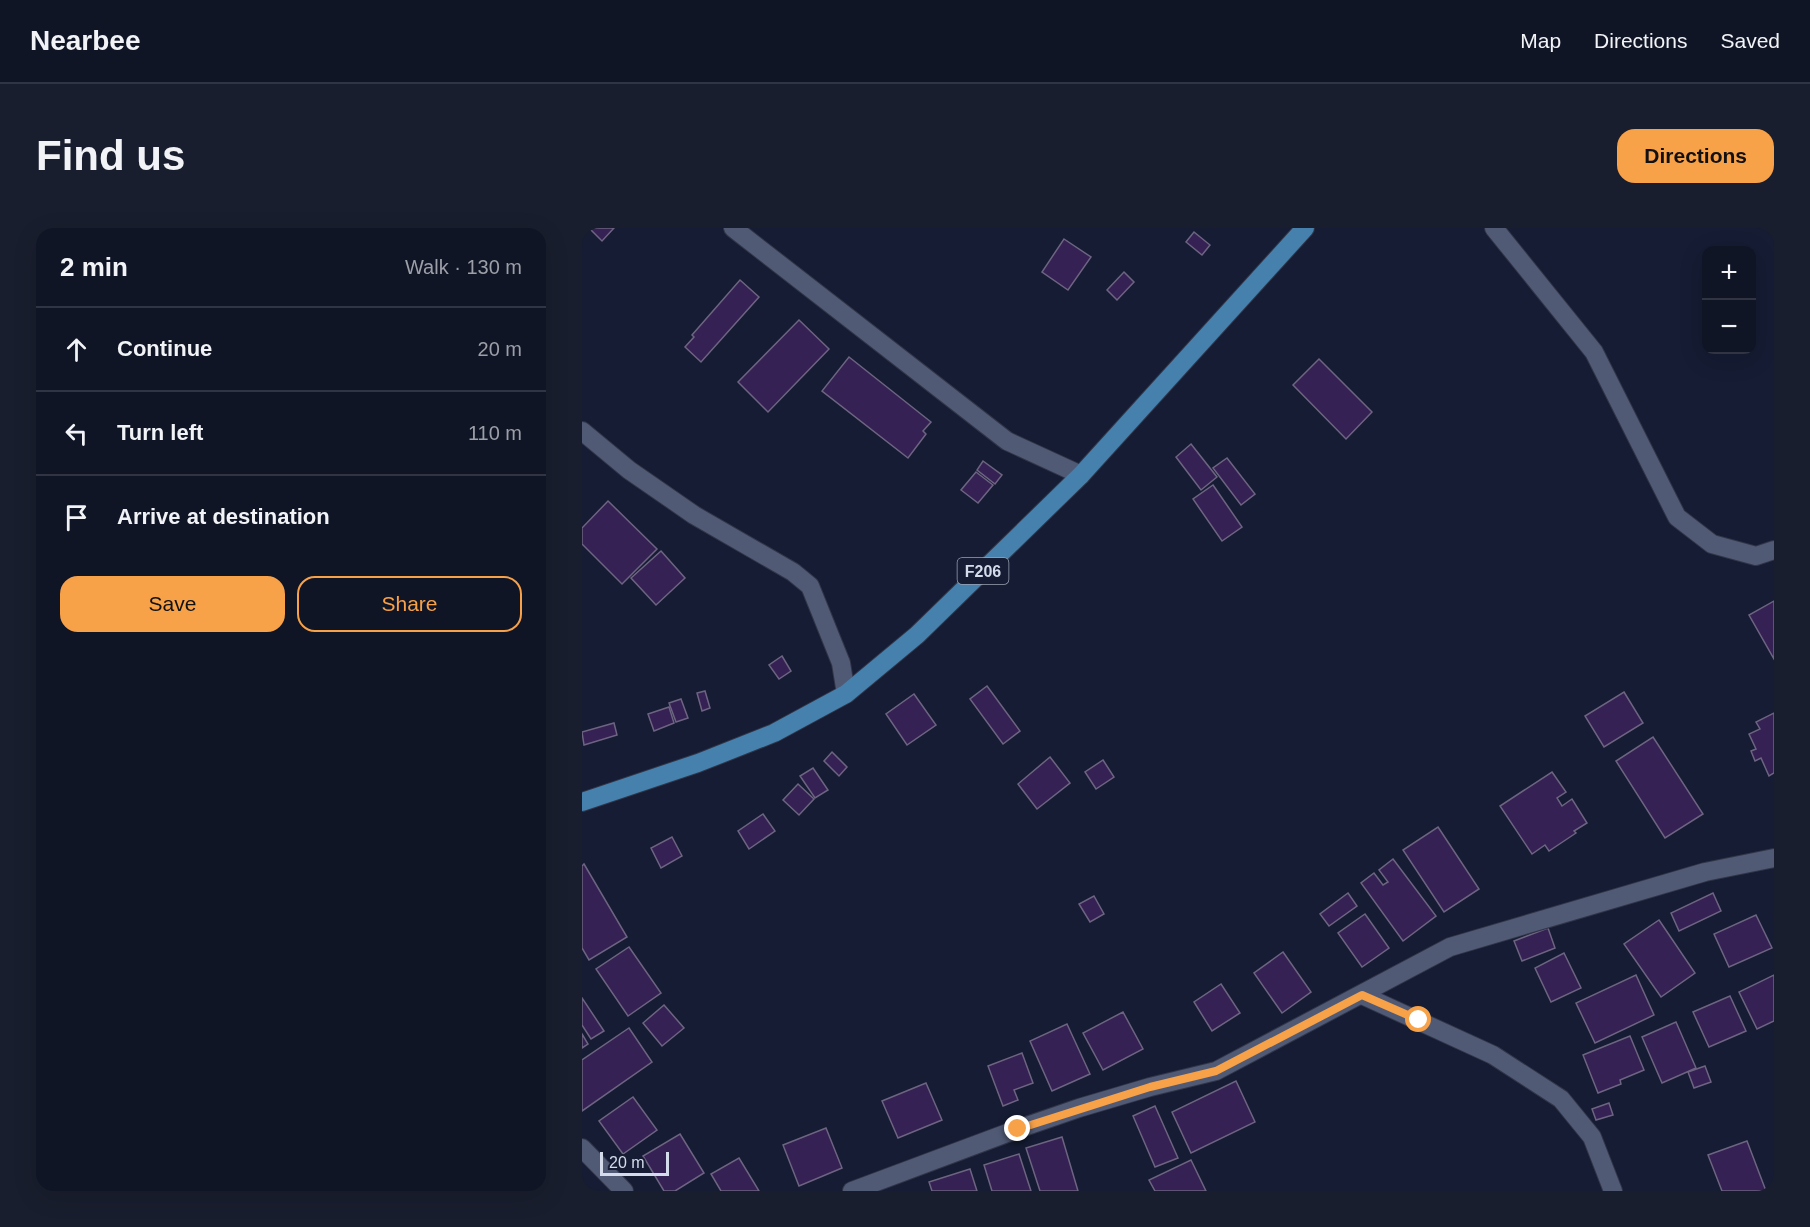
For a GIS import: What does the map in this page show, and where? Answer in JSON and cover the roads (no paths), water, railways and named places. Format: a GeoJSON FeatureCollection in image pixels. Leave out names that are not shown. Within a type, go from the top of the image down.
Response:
{"type":"FeatureCollection","features":[{"type":"Feature","properties":{"kind":"main road","name":"F206"},"geometry":{"type":"LineString","coordinates":[[582,802],[698,763],[774,733],[846,694],[917,635],[1081,475],[1305,228]]}},
{"type":"Feature","properties":{"kind":"street"},"geometry":{"type":"LineString","coordinates":[[733,228],[1007,441],[1081,475]]}},
{"type":"Feature","properties":{"kind":"street"},"geometry":{"type":"LineString","coordinates":[[1494,228],[1594,352],[1677,517],[1713,544],[1756,556],[1774,550]]}},
{"type":"Feature","properties":{"kind":"street"},"geometry":{"type":"LineString","coordinates":[[582,431],[629,470],[694,515],[793,572],[810,586],[841,663],[846,694]]}},
{"type":"Feature","properties":{"kind":"street"},"geometry":{"type":"LineString","coordinates":[[852,1191],[1079,1108],[1216,1071],[1450,947],[1705,872],[1774,858]]}},
{"type":"Feature","properties":{"kind":"street"},"geometry":{"type":"LineString","coordinates":[[1362,995],[1493,1055],[1561,1099],[1592,1137],[1613,1191]]}},
{"type":"Feature","properties":{"kind":"street"},"geometry":{"type":"LineString","coordinates":[[582,1148],[624,1191]]}}]}
